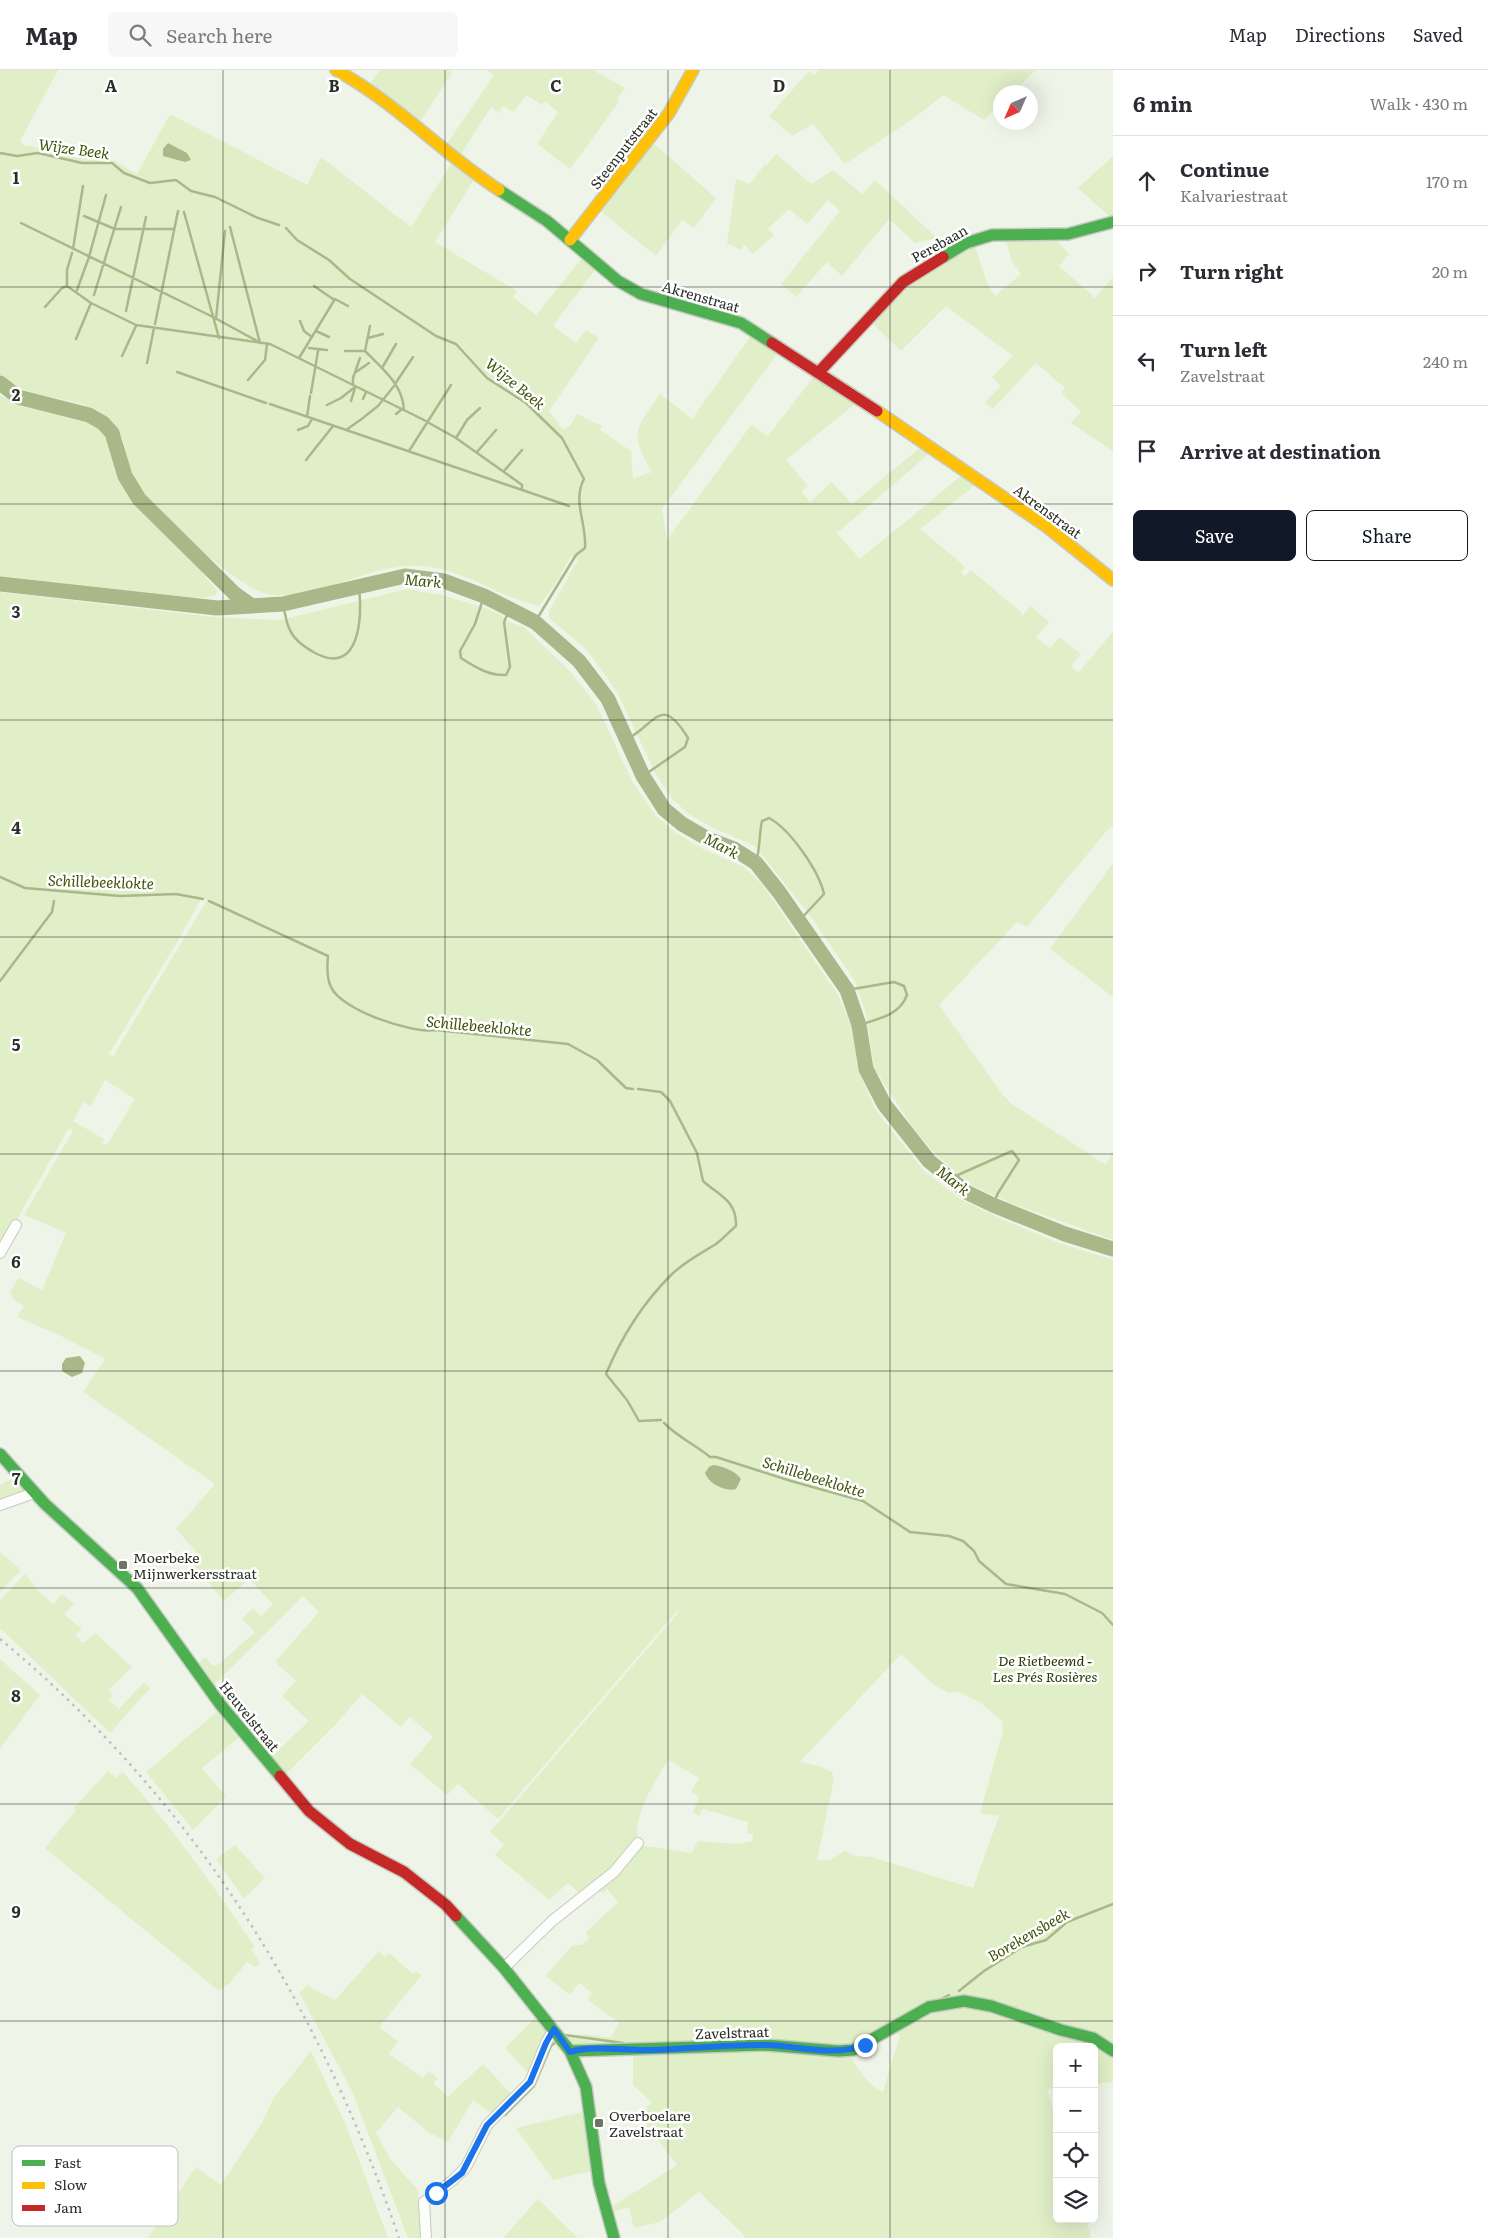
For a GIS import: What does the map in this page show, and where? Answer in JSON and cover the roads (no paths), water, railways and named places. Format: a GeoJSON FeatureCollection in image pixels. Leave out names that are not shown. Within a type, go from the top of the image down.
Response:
{"type":"FeatureCollection","features":[{"type":"Feature","properties":{"kind":"street","name":"Akrenstraat"},"geometry":{"type":"LineString","coordinates":[[336,70],[364,85],[471,172],[547,221],[598,266],[641,294],[741,323],[819,372],[1047,527],[1113,580]]}},
{"type":"Feature","properties":{"kind":"street","name":"Steenputstraat"},"geometry":{"type":"LineString","coordinates":[[570,240],[669,113],[693,70]]}},
{"type":"Feature","properties":{"kind":"street","name":"Perebaan"},"geometry":{"type":"LineString","coordinates":[[819,372],[903,282],[966,243],[992,235],[1068,234],[1113,222]]}},
{"type":"Feature","properties":{"kind":"street"},"geometry":{"type":"LineString","coordinates":[[0,1253],[16,1225]]}},
{"type":"Feature","properties":{"kind":"street","name":"Heuvelstraat"},"geometry":{"type":"LineString","coordinates":[[0,1454],[34,1493],[137,1588],[220,1704],[310,1811],[350,1844],[404,1872],[426,1887],[446,1905],[504,1968],[558,2034],[570,2052],[586,2087],[600,2183],[614,2238]]}},
{"type":"Feature","properties":{"kind":"street"},"geometry":{"type":"LineString","coordinates":[[0,1506],[34,1493]]}},
{"type":"Feature","properties":{"kind":"street"},"geometry":{"type":"LineString","coordinates":[[504,1968],[552,1921],[614,1872],[638,1843]]}},
{"type":"Feature","properties":{"kind":"street","name":"Zavelstraat"},"geometry":{"type":"LineString","coordinates":[[570,2052],[581,2049],[648,2050],[766,2045],[838,2051],[852,2050],[929,2007],[964,2001],[991,2006],[1061,2030],[1093,2038],[1113,2051]]}},
{"type":"Feature","properties":{"kind":"street"},"geometry":{"type":"LineString","coordinates":[[426,2238],[424,2202],[452,2181],[466,2167],[487,2125],[530,2082],[546,2043],[558,2034]]}},
{"type":"Feature","properties":{"kind":"waterway","name":"Wijze Beek"},"geometry":{"type":"LineString","coordinates":[[0,153],[17,156],[38,153],[82,163],[112,163],[124,173],[150,183],[176,180],[191,191],[215,197],[258,218],[279,225]]}},
{"type":"Feature","properties":{"kind":"waterway"},"geometry":{"type":"LineString","coordinates":[[73,249],[83,186]]}},
{"type":"Feature","properties":{"kind":"waterway"},"geometry":{"type":"LineString","coordinates":[[77,290],[89,257],[106,195]]}},
{"type":"Feature","properties":{"kind":"waterway"},"geometry":{"type":"LineString","coordinates":[[94,295],[121,207]]}},
{"type":"Feature","properties":{"kind":"waterway"},"geometry":{"type":"LineString","coordinates":[[155,324],[178,211]]}},
{"type":"Feature","properties":{"kind":"waterway"},"geometry":{"type":"LineString","coordinates":[[184,212],[219,338]]}},
{"type":"Feature","properties":{"kind":"waterway"},"geometry":{"type":"LineString","coordinates":[[84,216],[115,229],[174,229]]}},
{"type":"Feature","properties":{"kind":"waterway"},"geometry":{"type":"LineString","coordinates":[[126,311],[146,217]]}},
{"type":"Feature","properties":{"kind":"waterway"},"geometry":{"type":"LineString","coordinates":[[21,223],[213,317],[259,342]]}},
{"type":"Feature","properties":{"kind":"waterway"},"geometry":{"type":"LineString","coordinates":[[230,227],[260,343]]}},
{"type":"Feature","properties":{"kind":"waterway","name":"Wijze Beek"},"geometry":{"type":"LineString","coordinates":[[286,228],[297,240],[329,260],[350,279],[436,336],[456,344],[487,378],[526,403],[562,438],[584,479],[579,496],[585,548],[576,555],[535,622]]}},
{"type":"Feature","properties":{"kind":"waterway"},"geometry":{"type":"LineString","coordinates":[[216,319],[225,231]]}},
{"type":"Feature","properties":{"kind":"waterway"},"geometry":{"type":"LineString","coordinates":[[67,286],[67,270],[72,253]]}},
{"type":"Feature","properties":{"kind":"waterway"},"geometry":{"type":"LineString","coordinates":[[45,307],[62,288],[67,286],[91,303]]}},
{"type":"Feature","properties":{"kind":"waterway"},"geometry":{"type":"LineString","coordinates":[[314,286],[333,299]]}},
{"type":"Feature","properties":{"kind":"waterway"},"geometry":{"type":"LineString","coordinates":[[299,358],[335,299],[348,306]]}},
{"type":"Feature","properties":{"kind":"waterway"},"geometry":{"type":"LineString","coordinates":[[76,339],[91,303],[136,325],[270,344],[422,419],[456,438],[522,485],[522,490]]}},
{"type":"Feature","properties":{"kind":"waterway"},"geometry":{"type":"LineString","coordinates":[[300,321],[304,331],[312,337]]}},
{"type":"Feature","properties":{"kind":"waterway"},"geometry":{"type":"LineString","coordinates":[[122,356],[136,326]]}},
{"type":"Feature","properties":{"kind":"waterway"},"geometry":{"type":"LineString","coordinates":[[365,351],[370,326]]}},
{"type":"Feature","properties":{"kind":"waterway"},"geometry":{"type":"LineString","coordinates":[[147,363],[154,328]]}},
{"type":"Feature","properties":{"kind":"waterway"},"geometry":{"type":"LineString","coordinates":[[316,331],[329,337]]}},
{"type":"Feature","properties":{"kind":"waterway"},"geometry":{"type":"LineString","coordinates":[[368,338],[383,334]]}},
{"type":"Feature","properties":{"kind":"waterway"},"geometry":{"type":"LineString","coordinates":[[248,380],[265,360],[267,344]]}},
{"type":"Feature","properties":{"kind":"waterway"},"geometry":{"type":"LineString","coordinates":[[382,368],[396,344]]}},
{"type":"Feature","properties":{"kind":"waterway"},"geometry":{"type":"LineString","coordinates":[[309,348],[327,350]]}},
{"type":"Feature","properties":{"kind":"waterway"},"geometry":{"type":"LineString","coordinates":[[311,393],[318,351]]}},
{"type":"Feature","properties":{"kind":"waterway"},"geometry":{"type":"LineString","coordinates":[[345,351],[365,351],[396,385],[403,401],[404,410]]}},
{"type":"Feature","properties":{"kind":"waterway"},"geometry":{"type":"LineString","coordinates":[[395,384],[413,357]]}},
{"type":"Feature","properties":{"kind":"waterway"},"geometry":{"type":"LineString","coordinates":[[353,385],[353,378],[360,358]]}},
{"type":"Feature","properties":{"kind":"waterway"},"geometry":{"type":"LineString","coordinates":[[356,372],[369,363]]}},
{"type":"Feature","properties":{"kind":"waterway"},"geometry":{"type":"LineString","coordinates":[[177,372],[266,403]]}},
{"type":"Feature","properties":{"kind":"waterway","name":"Mark"},"geometry":{"type":"LineString","coordinates":[[0,383],[18,397],[89,415],[103,423],[112,433],[125,476],[139,499],[235,594],[252,606]]}},
{"type":"Feature","properties":{"kind":"waterway"},"geometry":{"type":"LineString","coordinates":[[409,451],[451,385]]}},
{"type":"Feature","properties":{"kind":"waterway"},"geometry":{"type":"LineString","coordinates":[[364,417],[378,406],[394,386]]}},
{"type":"Feature","properties":{"kind":"waterway"},"geometry":{"type":"LineString","coordinates":[[327,405],[341,398],[355,387]]}},
{"type":"Feature","properties":{"kind":"waterway"},"geometry":{"type":"LineString","coordinates":[[351,401],[355,388]]}},
{"type":"Feature","properties":{"kind":"waterway"},"geometry":{"type":"LineString","coordinates":[[363,399],[366,392]]}},
{"type":"Feature","properties":{"kind":"waterway"},"geometry":{"type":"LineString","coordinates":[[307,417],[310,396]]}},
{"type":"Feature","properties":{"kind":"waterway"},"geometry":{"type":"LineString","coordinates":[[270,404],[569,506]]}},
{"type":"Feature","properties":{"kind":"waterway"},"geometry":{"type":"LineString","coordinates":[[456,438],[467,420],[480,408]]}},
{"type":"Feature","properties":{"kind":"waterway"},"geometry":{"type":"LineString","coordinates":[[396,414],[402,409]]}},
{"type":"Feature","properties":{"kind":"waterway"},"geometry":{"type":"LineString","coordinates":[[346,430],[363,418]]}},
{"type":"Feature","properties":{"kind":"waterway"},"geometry":{"type":"LineString","coordinates":[[298,430],[308,426],[312,419]]}},
{"type":"Feature","properties":{"kind":"waterway"},"geometry":{"type":"LineString","coordinates":[[306,460],[333,426]]}},
{"type":"Feature","properties":{"kind":"waterway"},"geometry":{"type":"LineString","coordinates":[[477,452],[496,430]]}},
{"type":"Feature","properties":{"kind":"waterway"},"geometry":{"type":"LineString","coordinates":[[504,471],[522,450]]}},
{"type":"Feature","properties":{"kind":"waterway","name":"Mark"},"geometry":{"type":"LineString","coordinates":[[0,584],[217,608],[283,604],[405,576],[444,581],[484,596],[535,622],[579,661],[608,699],[643,776],[664,809],[682,824],[708,839],[734,849],[756,863],[779,892],[847,990],[859,1025],[866,1069],[884,1104],[929,1161],[968,1193],[993,1205],[1065,1234],[1113,1249]]}},
{"type":"Feature","properties":{"kind":"waterway"},"geometry":{"type":"LineString","coordinates":[[283,604],[287,621],[294,637],[315,653],[330,658],[342,657],[350,650],[359,627],[359,587]]}},
{"type":"Feature","properties":{"kind":"waterway"},"geometry":{"type":"LineString","coordinates":[[484,596],[475,624],[460,651],[461,658],[482,670],[506,675],[510,667],[504,622],[510,608]]}},
{"type":"Feature","properties":{"kind":"waterway"},"geometry":{"type":"LineString","coordinates":[[626,740],[658,716],[665,715],[671,717],[688,738],[685,747],[643,776]]}},
{"type":"Feature","properties":{"kind":"waterway"},"geometry":{"type":"LineString","coordinates":[[756,863],[762,821],[769,818],[786,831],[802,851],[816,874],[824,894],[799,921]]}},
{"type":"Feature","properties":{"kind":"waterway","name":"Schillebeeklokte"},"geometry":{"type":"LineString","coordinates":[[0,877],[25,888],[120,896],[176,894],[203,899]]}},
{"type":"Feature","properties":{"kind":"waterway"},"geometry":{"type":"LineString","coordinates":[[0,981],[52,912],[54,901]]}},
{"type":"Feature","properties":{"kind":"waterway","name":"Schillebeeklokte"},"geometry":{"type":"LineString","coordinates":[[209,901],[328,956],[328,972],[331,987],[337,996],[362,1012],[378,1019],[411,1028],[568,1044],[597,1060],[626,1088],[633,1089]]}},
{"type":"Feature","properties":{"kind":"waterway"},"geometry":{"type":"LineString","coordinates":[[847,990],[894,982],[904,986],[907,995],[904,1002],[894,1012],[859,1025]]}},
{"type":"Feature","properties":{"kind":"waterway","name":"Schillebeeklokte"},"geometry":{"type":"LineString","coordinates":[[638,1089],[661,1092],[670,1101],[697,1153],[703,1181],[730,1204],[736,1226],[716,1244],[676,1270],[651,1297],[626,1334],[606,1374],[627,1400],[639,1421],[661,1420]]}},
{"type":"Feature","properties":{"kind":"waterway"},"geometry":{"type":"LineString","coordinates":[[951,1178],[1012,1151],[1019,1160],[998,1193],[993,1205]]}},
{"type":"Feature","properties":{"kind":"waterway","name":"Schillebeeklokte"},"geometry":{"type":"LineString","coordinates":[[664,1423],[675,1433],[710,1457],[716,1457],[863,1501],[910,1532],[949,1536],[963,1541],[974,1551],[979,1561],[1006,1584],[1065,1594],[1102,1613],[1113,1625]]}},
{"type":"Feature","properties":{"kind":"waterway","name":"Borekensbeek"},"geometry":{"type":"LineString","coordinates":[[959,1991],[984,1971],[1022,1947],[1046,1940],[1067,1922],[1113,1904]]}},
{"type":"Feature","properties":{"kind":"waterway","name":"Borekensbeek"},"geometry":{"type":"LineString","coordinates":[[943,1998],[949,1995]]}},
{"type":"Feature","properties":{"kind":"waterway","name":"Borekensbeek"},"geometry":{"type":"LineString","coordinates":[[565,2035],[623,2043]]}},
{"type":"Feature","properties":{"kind":"waterway","name":"Borekensbeek"},"geometry":{"type":"LineString","coordinates":[[505,2115],[534,2086],[551,2046],[556,2042]]}},
{"type":"Feature","properties":{"kind":"railway"},"geometry":{"type":"LineString","coordinates":[[0,1639],[69,1701],[132,1767],[190,1837],[242,1910],[288,1987],[330,2067],[367,2151],[399,2238]]}},
{"type":"Feature","properties":{"kind":"place","name":"Moerbeke Mijnwerkersstraat"},"geometry":{"type":"Point","coordinates":[123,1565]}},
{"type":"Feature","properties":{"kind":"place","name":"Overboelare Zavelstraat"},"geometry":{"type":"Point","coordinates":[599,2123]}},
{"type":"Feature","properties":{"kind":"park label","name":"De Rietbeemd - Les Prés Rosières"},"geometry":{"type":"Point","coordinates":[1045,1668]}}]}
